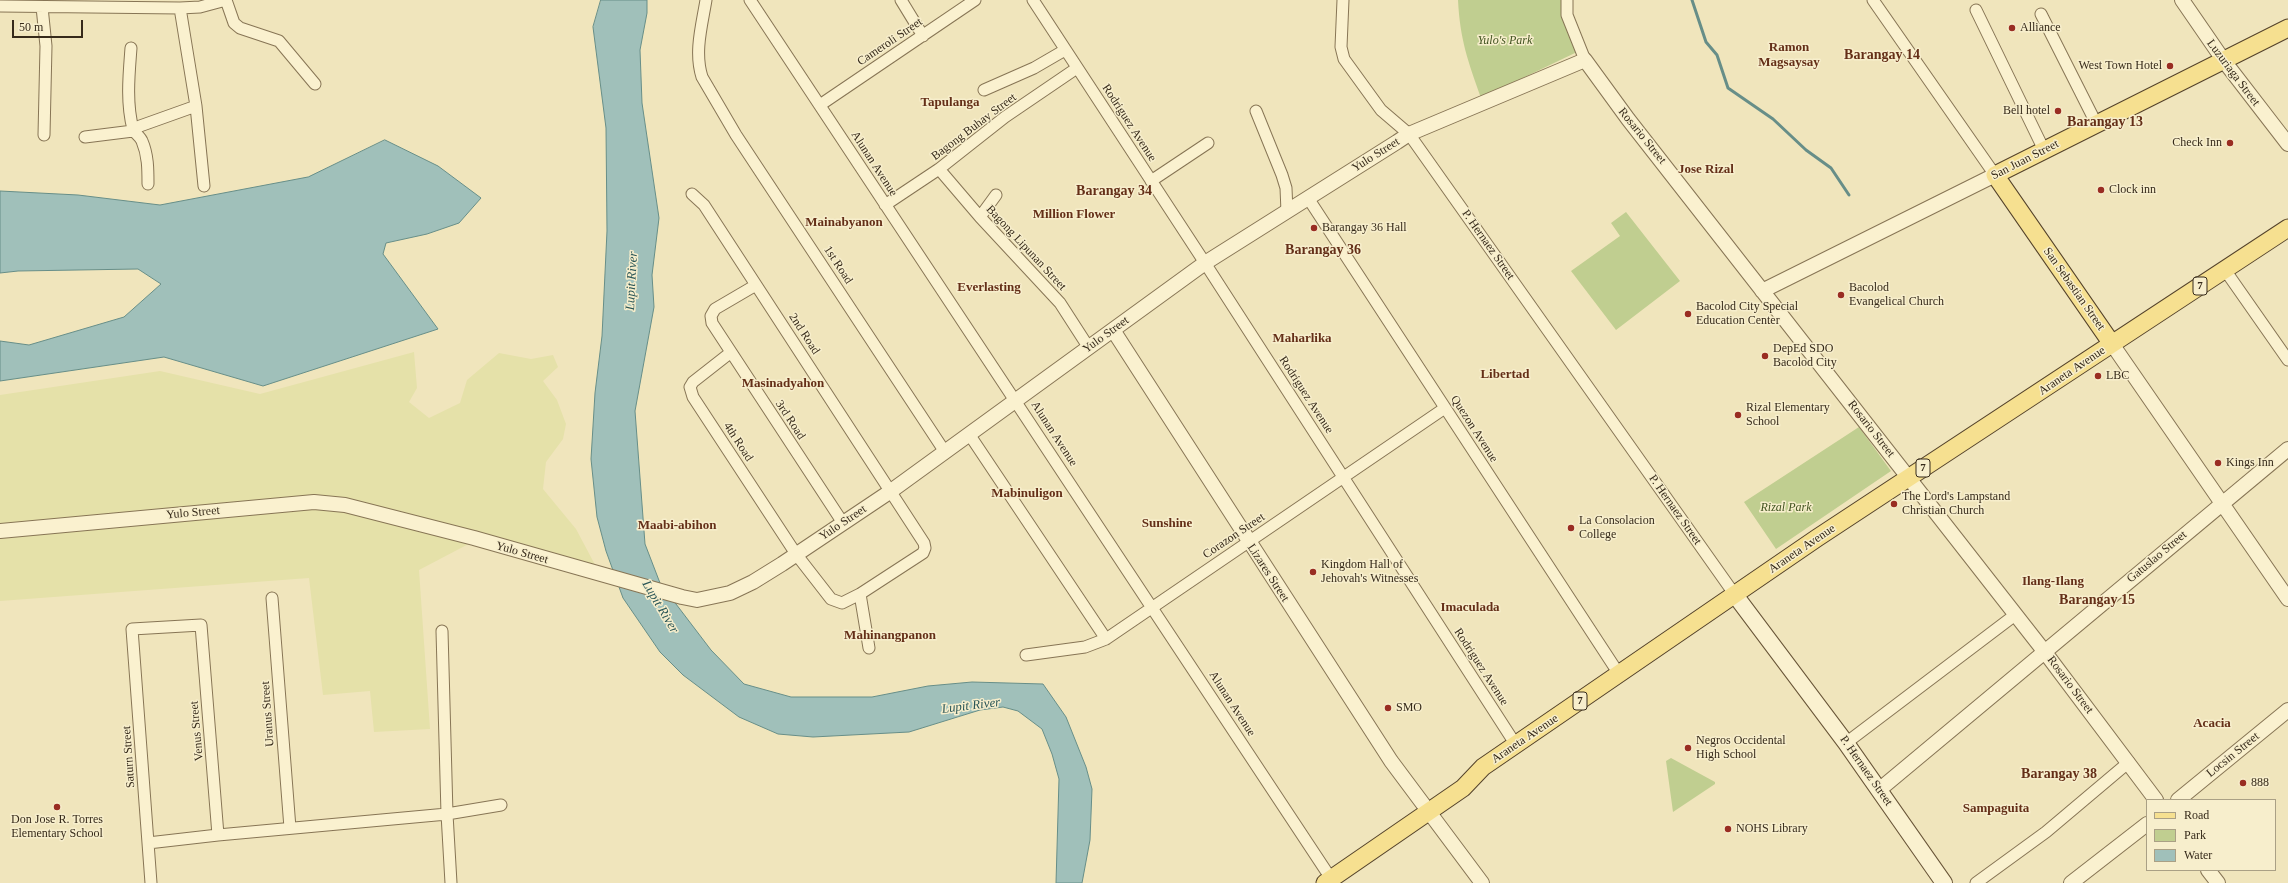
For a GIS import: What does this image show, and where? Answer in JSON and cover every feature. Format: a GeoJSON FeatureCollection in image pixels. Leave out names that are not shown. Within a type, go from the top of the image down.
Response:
{"type":"FeatureCollection","features":[{"type":"Feature","properties":{"kind":"main road","name":"San Juan Street"},"geometry":{"type":"LineString","coordinates":[[1995,176],[2096,123],[2288,28]]}},
{"type":"Feature","properties":{"kind":"main road","name":"San Sebastian Street"},"geometry":{"type":"LineString","coordinates":[[1995,176],[2112,344]]}},
{"type":"Feature","properties":{"kind":"main road","name":"Araneta Avenue"},"geometry":{"type":"LineString","coordinates":[[1330,882],[1463,788],[1483,767],[1619,674],[1909,477],[2288,228]]}},
{"type":"Feature","properties":{"kind":"main road","name":"P. Hernaez Street"},"geometry":{"type":"LineString","coordinates":[[1735,595],[1846,743],[1944,883]]}},
{"type":"Feature","properties":{"kind":"street"},"geometry":{"type":"LineString","coordinates":[[0,6],[180,8],[200,7],[226,0],[234,23],[240,28],[279,41],[315,84]]}},
{"type":"Feature","properties":{"kind":"street","name":"1st Road"},"geometry":{"type":"LineString","coordinates":[[706,0],[698,46],[699,68],[702,77],[736,135],[946,452]]}},
{"type":"Feature","properties":{"kind":"street","name":"Alunan Avenue"},"geometry":{"type":"LineString","coordinates":[[750,0],[1153,607],[1330,882]]}},
{"type":"Feature","properties":{"kind":"street"},"geometry":{"type":"LineString","coordinates":[[901,0],[923,36]]}},
{"type":"Feature","properties":{"kind":"street","name":"Cameroli Street"},"geometry":{"type":"LineString","coordinates":[[820,105],[975,0]]}},
{"type":"Feature","properties":{"kind":"street","name":"Rodriguez Avenue"},"geometry":{"type":"LineString","coordinates":[[1033,0],[1344,476],[1516,745]]}},
{"type":"Feature","properties":{"kind":"street","name":"P. Hernaez Street"},"geometry":{"type":"LineString","coordinates":[[1343,0],[1341,46],[1344,59],[1381,110],[1409,134],[1735,595]]}},
{"type":"Feature","properties":{"kind":"street"},"geometry":{"type":"LineString","coordinates":[[1567,0],[1567,15],[1584,60]]}},
{"type":"Feature","properties":{"kind":"street","name":"San Sebastian Street"},"geometry":{"type":"LineString","coordinates":[[1873,0],[1995,176]]}},
{"type":"Feature","properties":{"kind":"street","name":"Luzuriaga Street"},"geometry":{"type":"LineString","coordinates":[[2182,0],[2224,61],[2288,144]]}},
{"type":"Feature","properties":{"kind":"street"},"geometry":{"type":"LineString","coordinates":[[42,7],[46,54],[44,135]]}},
{"type":"Feature","properties":{"kind":"street"},"geometry":{"type":"LineString","coordinates":[[180,8],[196,106],[204,186]]}},
{"type":"Feature","properties":{"kind":"street"},"geometry":{"type":"LineString","coordinates":[[1976,10],[2044,150]]}},
{"type":"Feature","properties":{"kind":"street"},"geometry":{"type":"LineString","coordinates":[[2041,14],[2096,123]]}},
{"type":"Feature","properties":{"kind":"street"},"geometry":{"type":"LineString","coordinates":[[131,48],[128,87],[133,131],[140,138],[146,152],[148,184]]}},
{"type":"Feature","properties":{"kind":"street"},"geometry":{"type":"LineString","coordinates":[[984,90],[1034,68],[1065,50]]}},
{"type":"Feature","properties":{"kind":"street","name":"Yulo Street"},"geometry":{"type":"LineString","coordinates":[[0,531],[314,502],[345,505],[474,538],[682,598],[698,600],[730,593],[753,582],[891,491],[1205,263],[1409,134],[1584,60]]}},
{"type":"Feature","properties":{"kind":"street","name":"Rosario Street"},"geometry":{"type":"LineString","coordinates":[[1584,60],[1628,119],[2044,651],[2129,762],[2155,799]]}},
{"type":"Feature","properties":{"kind":"street","name":"Bagong Buhay Street"},"geometry":{"type":"LineString","coordinates":[[885,205],[939,169],[1005,117],[1077,68]]}},
{"type":"Feature","properties":{"kind":"street"},"geometry":{"type":"LineString","coordinates":[[85,137],[133,131],[140,126],[196,106]]}},
{"type":"Feature","properties":{"kind":"street"},"geometry":{"type":"LineString","coordinates":[[1256,111],[1286,188],[1287,212]]}},
{"type":"Feature","properties":{"kind":"street"},"geometry":{"type":"LineString","coordinates":[[1151,181],[1208,143]]}},
{"type":"Feature","properties":{"kind":"street","name":"Bagong Lipunan Street"},"geometry":{"type":"LineString","coordinates":[[939,169],[980,217],[1060,303],[1089,348]]}},
{"type":"Feature","properties":{"kind":"street","name":"San Juan Street"},"geometry":{"type":"LineString","coordinates":[[1762,291],[1995,176]]}},
{"type":"Feature","properties":{"kind":"street","name":"2nd Road"},"geometry":{"type":"LineString","coordinates":[[692,194],[704,205],[756,284],[891,491],[925,548],[923,553],[860,594]]}},
{"type":"Feature","properties":{"kind":"street"},"geometry":{"type":"LineString","coordinates":[[980,217],[996,195]]}},
{"type":"Feature","properties":{"kind":"street","name":"Quezon Avenue"},"geometry":{"type":"LineString","coordinates":[[1308,198],[1619,674]]}},
{"type":"Feature","properties":{"kind":"street"},"geometry":{"type":"LineString","coordinates":[[2225,270],[2288,360]]}},
{"type":"Feature","properties":{"kind":"street","name":"3rd Road"},"geometry":{"type":"LineString","coordinates":[[756,284],[715,309],[712,314],[712,323],[730,353],[843,524]]}},
{"type":"Feature","properties":{"kind":"street","name":"Lizares Street"},"geometry":{"type":"LineString","coordinates":[[1113,330],[1248,542],[1391,761],[1482,883]]}},
{"type":"Feature","properties":{"kind":"street","name":"San Sebastian Street"},"geometry":{"type":"LineString","coordinates":[[2112,344],[2288,599]]}},
{"type":"Feature","properties":{"kind":"street","name":"4th Road"},"geometry":{"type":"LineString","coordinates":[[730,353],[693,382],[691,393],[796,554],[835,602],[842,603],[860,594]]}},
{"type":"Feature","properties":{"kind":"street","name":"Corazon Street"},"geometry":{"type":"LineString","coordinates":[[1026,655],[1085,647],[1106,639],[1445,408]]}},
{"type":"Feature","properties":{"kind":"street"},"geometry":{"type":"LineString","coordinates":[[969,434],[1106,639]]}},
{"type":"Feature","properties":{"kind":"street","name":"Gatuslao Street"},"geometry":{"type":"LineString","coordinates":[[1879,790],[2288,449]]}},
{"type":"Feature","properties":{"kind":"street"},"geometry":{"type":"LineString","coordinates":[[860,594],[869,648]]}},
{"type":"Feature","properties":{"kind":"street","name":"Uranus Street"},"geometry":{"type":"LineString","coordinates":[[272,598],[290,828]]}},
{"type":"Feature","properties":{"kind":"street"},"geometry":{"type":"LineString","coordinates":[[1846,743],[2015,615]]}},
{"type":"Feature","properties":{"kind":"street","name":"Venus Street"},"geometry":{"type":"LineString","coordinates":[[132,629],[202,625],[218,835]]}},
{"type":"Feature","properties":{"kind":"street","name":"Saturn Street"},"geometry":{"type":"LineString","coordinates":[[132,629],[151,883]]}},
{"type":"Feature","properties":{"kind":"street"},"geometry":{"type":"LineString","coordinates":[[442,631],[447,814],[451,883]]}},
{"type":"Feature","properties":{"kind":"street","name":"Locsin Street"},"geometry":{"type":"LineString","coordinates":[[2179,799],[2288,710]]}},
{"type":"Feature","properties":{"kind":"street"},"geometry":{"type":"LineString","coordinates":[[1976,883],[2046,832],[2129,762]]}},
{"type":"Feature","properties":{"kind":"street"},"geometry":{"type":"LineString","coordinates":[[148,843],[290,828],[447,814],[502,805]]}},
{"type":"Feature","properties":{"kind":"street"},"geometry":{"type":"LineString","coordinates":[[2071,883],[2146,825]]}},
{"type":"Feature","properties":{"kind":"street"},"geometry":{"type":"LineString","coordinates":[[2209,871],[2218,883]]}},
{"type":"Feature","properties":{"kind":"shaded area"},"geometry":{"type":"Polygon","coordinates":[[[414,352],[417,388],[409,402],[429,418],[460,403],[467,380],[499,353],[531,359],[553,355],[558,367],[543,381],[557,400],[566,424],[563,439],[546,462],[543,489],[576,529],[601,576],[480,538],[419,570],[430,729],[374,732],[370,691],[323,695],[309,578],[0,601],[0,395],[160,371],[260,394],[414,352]]]}},
{"type":"Feature","properties":{"kind":"green space","name":"Yulo's Park"},"geometry":{"type":"Polygon","coordinates":[[[1458,0],[1563,0],[1577,52],[1481,98],[1465,50],[1458,0]]]}},
{"type":"Feature","properties":{"kind":"green space"},"geometry":{"type":"Polygon","coordinates":[[[1626,212],[1680,281],[1616,330],[1571,271],[1620,236],[1611,223],[1626,212]]]}},
{"type":"Feature","properties":{"kind":"green space","name":"Rizal Park"},"geometry":{"type":"Polygon","coordinates":[[[1859,427],[1891,471],[1776,549],[1744,502],[1859,427]]]}},
{"type":"Feature","properties":{"kind":"green space"},"geometry":{"type":"Polygon","coordinates":[[[1671,758],[1715,782],[1715,784],[1673,812],[1666,761],[1671,758]]]}},
{"type":"Feature","properties":{"kind":"water","name":"Lupit River"},"geometry":{"type":"Polygon","coordinates":[[[601,0],[647,0],[647,13],[640,50],[642,103],[659,218],[652,275],[654,307],[635,411],[645,544],[660,583],[711,650],[744,684],[791,697],[872,697],[928,686],[972,682],[1043,684],[1066,717],[1086,767],[1092,789],[1090,840],[1082,883],[1056,883],[1059,779],[1052,754],[1042,729],[1018,711],[1003,707],[980,710],[909,732],[813,737],[778,734],[739,717],[683,675],[660,652],[623,598],[606,551],[597,517],[591,459],[595,393],[602,336],[607,231],[606,128],[593,27],[601,0]]]}},
{"type":"Feature","properties":{"kind":"water"},"geometry":{"type":"Polygon","coordinates":[[[385,140],[438,166],[481,198],[459,223],[427,234],[386,243],[383,254],[438,329],[263,386],[164,357],[0,381],[0,341],[29,345],[124,317],[161,284],[138,269],[18,271],[0,273],[0,191],[78,195],[160,205],[308,177],[385,140]]]}},
{"type":"Feature","properties":{"kind":"waterway"},"geometry":{"type":"LineString","coordinates":[[1692,0],[1706,42],[1717,55],[1728,88],[1773,119],[1806,150],[1831,168],[1849,195]]}},
{"type":"Feature","properties":{"kind":"place","name":"Alliance"},"geometry":{"type":"Point","coordinates":[2012,28]}},
{"type":"Feature","properties":{"kind":"place","name":"West Town Hotel"},"geometry":{"type":"Point","coordinates":[2170,66]}},
{"type":"Feature","properties":{"kind":"place","name":"Bell hotel"},"geometry":{"type":"Point","coordinates":[2058,111]}},
{"type":"Feature","properties":{"kind":"place","name":"Check Inn"},"geometry":{"type":"Point","coordinates":[2230,143]}},
{"type":"Feature","properties":{"kind":"place","name":"Clock inn"},"geometry":{"type":"Point","coordinates":[2101,190]}},
{"type":"Feature","properties":{"kind":"place","name":"Barangay 36 Hall"},"geometry":{"type":"Point","coordinates":[1314,228]}},
{"type":"Feature","properties":{"kind":"place","name":"Bacolod Evangelical Church"},"geometry":{"type":"Point","coordinates":[1841,295]}},
{"type":"Feature","properties":{"kind":"place","name":"Bacolod City Special Education Center"},"geometry":{"type":"Point","coordinates":[1688,314]}},
{"type":"Feature","properties":{"kind":"place","name":"DepEd SDO Bacolod City"},"geometry":{"type":"Point","coordinates":[1765,356]}},
{"type":"Feature","properties":{"kind":"place","name":"LBC"},"geometry":{"type":"Point","coordinates":[2098,376]}},
{"type":"Feature","properties":{"kind":"place","name":"Rizal Elementary School"},"geometry":{"type":"Point","coordinates":[1738,415]}},
{"type":"Feature","properties":{"kind":"place","name":"Kings Inn"},"geometry":{"type":"Point","coordinates":[2218,463]}},
{"type":"Feature","properties":{"kind":"place","name":"The Lord's Lampstand Christian Church"},"geometry":{"type":"Point","coordinates":[1894,504]}},
{"type":"Feature","properties":{"kind":"place","name":"La Consolacion College"},"geometry":{"type":"Point","coordinates":[1571,528]}},
{"type":"Feature","properties":{"kind":"place","name":"Kingdom Hall of Jehovah's Witnesses"},"geometry":{"type":"Point","coordinates":[1313,572]}},
{"type":"Feature","properties":{"kind":"place","name":"SMO"},"geometry":{"type":"Point","coordinates":[1388,708]}},
{"type":"Feature","properties":{"kind":"place","name":"Negros Occidental High School"},"geometry":{"type":"Point","coordinates":[1688,748]}},
{"type":"Feature","properties":{"kind":"place","name":"888"},"geometry":{"type":"Point","coordinates":[2243,783]}},
{"type":"Feature","properties":{"kind":"place","name":"Don Jose R. Torres Elementary School"},"geometry":{"type":"Point","coordinates":[57,807]}},
{"type":"Feature","properties":{"kind":"place","name":"NOHS Library"},"geometry":{"type":"Point","coordinates":[1728,829]}},
{"type":"Feature","properties":{"kind":"district","name":"Barangay 14"},"geometry":{"type":"Point","coordinates":[1882,55]}},
{"type":"Feature","properties":{"kind":"district","name":"Ramon Magsaysay"},"geometry":{"type":"Point","coordinates":[1789,56]}},
{"type":"Feature","properties":{"kind":"district","name":"Tapulanga"},"geometry":{"type":"Point","coordinates":[950,103]}},
{"type":"Feature","properties":{"kind":"district","name":"Barangay 13"},"geometry":{"type":"Point","coordinates":[2105,122]}},
{"type":"Feature","properties":{"kind":"district","name":"Jose Rizal"},"geometry":{"type":"Point","coordinates":[1706,170]}},
{"type":"Feature","properties":{"kind":"district","name":"Barangay 34"},"geometry":{"type":"Point","coordinates":[1114,191]}},
{"type":"Feature","properties":{"kind":"district","name":"Million Flower"},"geometry":{"type":"Point","coordinates":[1074,215]}},
{"type":"Feature","properties":{"kind":"district","name":"Mainabyanon"},"geometry":{"type":"Point","coordinates":[844,223]}},
{"type":"Feature","properties":{"kind":"district","name":"Barangay 36"},"geometry":{"type":"Point","coordinates":[1323,250]}},
{"type":"Feature","properties":{"kind":"district","name":"Everlasting"},"geometry":{"type":"Point","coordinates":[989,288]}},
{"type":"Feature","properties":{"kind":"district","name":"Maharlika"},"geometry":{"type":"Point","coordinates":[1302,339]}},
{"type":"Feature","properties":{"kind":"district","name":"Libertad"},"geometry":{"type":"Point","coordinates":[1505,375]}},
{"type":"Feature","properties":{"kind":"district","name":"Masinadyahon"},"geometry":{"type":"Point","coordinates":[783,384]}},
{"type":"Feature","properties":{"kind":"district","name":"Mabinuligon"},"geometry":{"type":"Point","coordinates":[1027,494]}},
{"type":"Feature","properties":{"kind":"district","name":"Sunshine"},"geometry":{"type":"Point","coordinates":[1167,524]}},
{"type":"Feature","properties":{"kind":"district","name":"Maabi-abihon"},"geometry":{"type":"Point","coordinates":[677,526]}},
{"type":"Feature","properties":{"kind":"district","name":"Ilang-Ilang"},"geometry":{"type":"Point","coordinates":[2053,582]}},
{"type":"Feature","properties":{"kind":"district","name":"Barangay 15"},"geometry":{"type":"Point","coordinates":[2097,600]}},
{"type":"Feature","properties":{"kind":"district","name":"Imaculada"},"geometry":{"type":"Point","coordinates":[1470,608]}},
{"type":"Feature","properties":{"kind":"district","name":"Mahinangpanon"},"geometry":{"type":"Point","coordinates":[890,636]}},
{"type":"Feature","properties":{"kind":"district","name":"Acacia"},"geometry":{"type":"Point","coordinates":[2212,724]}},
{"type":"Feature","properties":{"kind":"district","name":"Barangay 38"},"geometry":{"type":"Point","coordinates":[2059,774]}},
{"type":"Feature","properties":{"kind":"district","name":"Sampaguita"},"geometry":{"type":"Point","coordinates":[1996,809]}}]}
